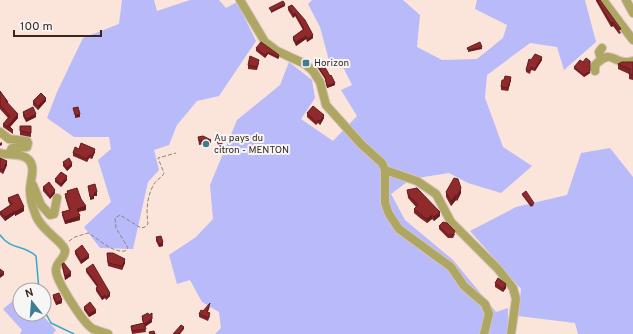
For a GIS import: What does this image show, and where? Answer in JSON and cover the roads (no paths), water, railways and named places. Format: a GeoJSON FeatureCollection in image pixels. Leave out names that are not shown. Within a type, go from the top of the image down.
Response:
{"type":"FeatureCollection","features":[{"type":"Feature","properties":{"kind":"street"},"geometry":{"type":"LineString","coordinates":[[240,0],[265,42],[277,51],[305,64],[313,71],[320,82],[326,105],[361,144],[382,163],[385,170],[385,203],[389,214],[400,229],[451,267],[464,286],[485,304],[489,314],[484,334]]}},
{"type":"Feature","properties":{"kind":"street"},"geometry":{"type":"LineString","coordinates":[[603,0],[633,40]]}},
{"type":"Feature","properties":{"kind":"street"},"geometry":{"type":"LineString","coordinates":[[626,0],[633,13]]}},
{"type":"Feature","properties":{"kind":"street"},"geometry":{"type":"LineString","coordinates":[[601,59],[599,52],[602,48]]}},
{"type":"Feature","properties":{"kind":"street"},"geometry":{"type":"LineString","coordinates":[[595,71],[595,65],[601,59],[612,57],[623,63],[633,60]]}},
{"type":"Feature","properties":{"kind":"street"},"geometry":{"type":"LineString","coordinates":[[0,132],[9,139],[27,140],[28,142],[26,147],[12,148],[9,154]]}},
{"type":"Feature","properties":{"kind":"street"},"geometry":{"type":"LineString","coordinates":[[0,153],[23,156],[29,161],[32,171],[31,184],[33,207],[36,217],[46,232],[63,245],[65,255],[56,265],[56,272],[72,304],[86,323],[93,329],[108,334]]}},
{"type":"Feature","properties":{"kind":"street"},"geometry":{"type":"LineString","coordinates":[[385,170],[417,181],[436,194],[451,222],[498,270],[513,288],[516,299],[511,334]]}},
{"type":"Feature","properties":{"kind":"street"},"geometry":{"type":"LineString","coordinates":[[31,184],[35,186],[41,205],[50,215],[54,214],[57,198]]}},
{"type":"Feature","properties":{"kind":"waterway"},"geometry":{"type":"LineString","coordinates":[[0,235],[4,240],[13,246],[27,250],[36,256],[38,282]]}},
{"type":"Feature","properties":{"kind":"waterway"},"geometry":{"type":"LineString","coordinates":[[50,322],[74,334]]}},
{"type":"Feature","properties":{"kind":"place","name":"Horizon"},"geometry":{"type":"Point","coordinates":[306,63]}},
{"type":"Feature","properties":{"kind":"place","name":"Au pays du citron - MENTON"},"geometry":{"type":"Point","coordinates":[206,144]}}]}
